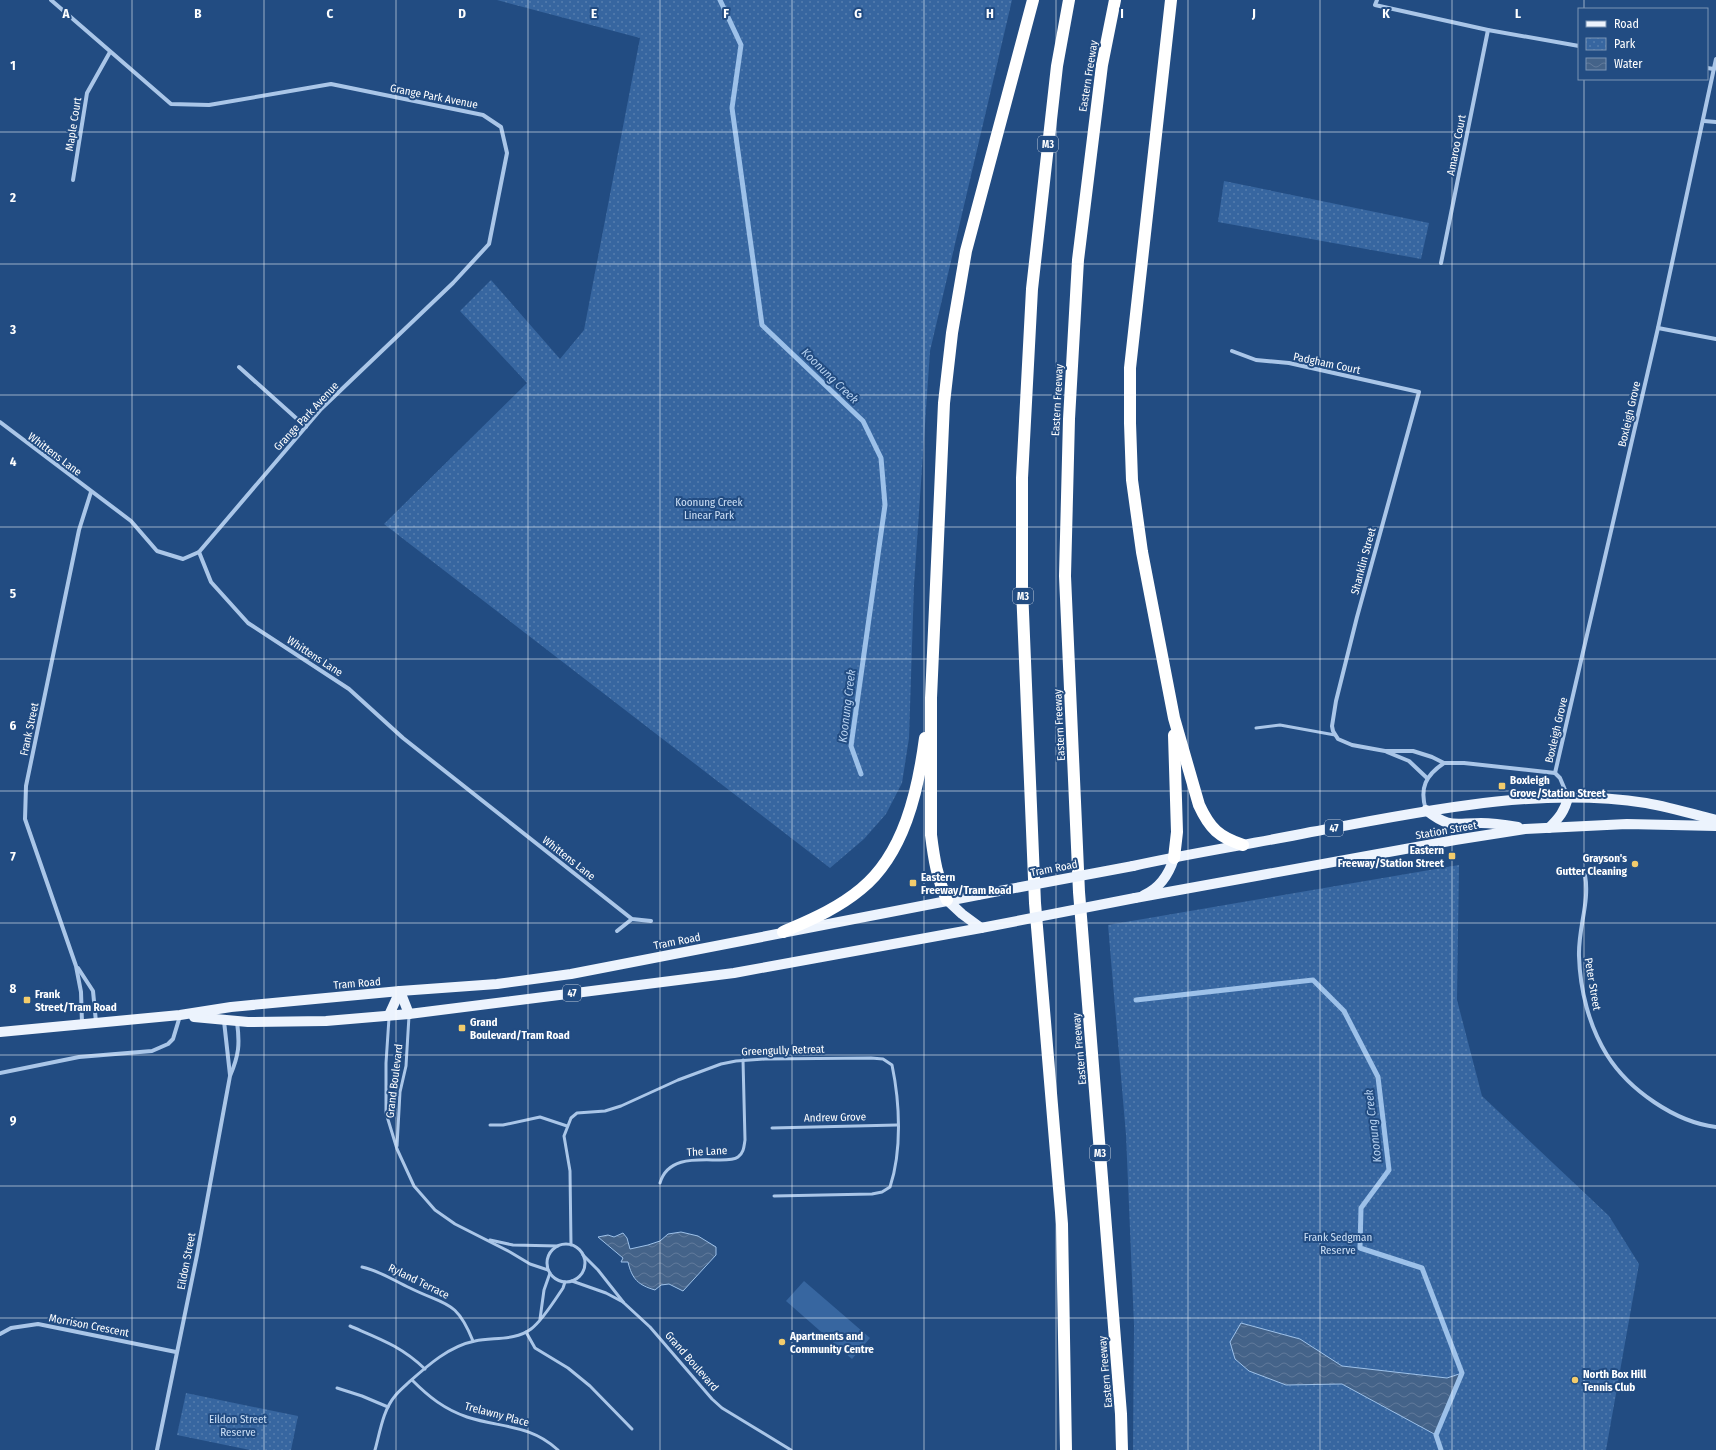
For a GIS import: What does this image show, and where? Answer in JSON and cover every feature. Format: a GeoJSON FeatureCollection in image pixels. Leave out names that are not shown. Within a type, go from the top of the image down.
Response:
{"type":"FeatureCollection","features":[{"type":"Feature","properties":{"kind":"highway"},"geometry":{"type":"LineString","coordinates":[[947,900],[938,880],[933,856],[931,835],[931,698],[944,403],[952,333],[966,251],[1033,0]]}},
{"type":"Feature","properties":{"kind":"highway","name":"M3"},"geometry":{"type":"LineString","coordinates":[[1066,1450],[1062,1224],[1035,903],[1022,588],[1022,478],[1032,289],[1057,66],[1069,0]]}},
{"type":"Feature","properties":{"kind":"highway","name":"Eastern Freeway"},"geometry":{"type":"LineString","coordinates":[[1115,0],[1102,65],[1078,260],[1069,419],[1065,576],[1079,892],[1120,1406],[1122,1450]]}},
{"type":"Feature","properties":{"kind":"highway"},"geometry":{"type":"LineString","coordinates":[[1171,0],[1133,335],[1129,397],[1132,473],[1142,552],[1174,718],[1199,805],[1205,818],[1215,832],[1224,838],[1243,846]]}},
{"type":"Feature","properties":{"kind":"highway"},"geometry":{"type":"LineString","coordinates":[[783,932],[822,915],[861,889],[876,874],[890,855],[906,820],[918,777],[931,698]]}},
{"type":"Feature","properties":{"kind":"highway"},"geometry":{"type":"LineString","coordinates":[[1174,718],[1177,820],[1174,858]]}},
{"type":"Feature","properties":{"kind":"main road"},"geometry":{"type":"LineString","coordinates":[[1550,828],[1566,808],[1568,797]]}},
{"type":"Feature","properties":{"kind":"main road","name":"Station Street"},"geometry":{"type":"LineString","coordinates":[[1174,858],[1426,810],[1505,800],[1568,797],[1646,803],[1716,820]]}},
{"type":"Feature","properties":{"kind":"main road"},"geometry":{"type":"LineString","coordinates":[[1426,810],[1439,821],[1452,824],[1459,825],[1481,823],[1525,829]]}},
{"type":"Feature","properties":{"kind":"main road","name":"Station Street"},"geometry":{"type":"LineString","coordinates":[[1135,898],[1455,840],[1525,829],[1627,824],[1716,826]]}},
{"type":"Feature","properties":{"kind":"main road","name":"Tram Road"},"geometry":{"type":"LineString","coordinates":[[0,1032],[180,1015],[230,1007],[400,991],[497,984],[570,974],[947,900],[1174,858]]}},
{"type":"Feature","properties":{"kind":"main road"},"geometry":{"type":"LineString","coordinates":[[1135,898],[1147,893],[1157,886],[1168,873],[1174,858]]}},
{"type":"Feature","properties":{"kind":"main road","name":"Tram Road"},"geometry":{"type":"LineString","coordinates":[[180,1015],[237,1021],[326,1021],[409,1014],[734,973],[1135,898]]}},
{"type":"Feature","properties":{"kind":"main road"},"geometry":{"type":"LineString","coordinates":[[947,900],[962,914],[981,928]]}},
{"type":"Feature","properties":{"kind":"main road"},"geometry":{"type":"LineString","coordinates":[[400,991],[409,1014]]}},
{"type":"Feature","properties":{"kind":"main road"},"geometry":{"type":"LineString","coordinates":[[389,1015],[400,991]]}},
{"type":"Feature","properties":{"kind":"main road"},"geometry":{"type":"LineString","coordinates":[[224,1020],[230,1007]]}},
{"type":"Feature","properties":{"kind":"main road"},"geometry":{"type":"LineString","coordinates":[[230,1007],[237,1021]]}},
{"type":"Feature","properties":{"kind":"street","name":"Grange Park Avenue"},"geometry":{"type":"LineString","coordinates":[[50,0],[171,104],[209,105],[331,84],[483,114],[501,127],[507,153],[488,244],[453,283],[321,410],[199,552]]}},
{"type":"Feature","properties":{"kind":"street"},"geometry":{"type":"LineString","coordinates":[[1376,0],[1375,5],[1488,30],[1578,46]]}},
{"type":"Feature","properties":{"kind":"street","name":"Amaroo Court"},"geometry":{"type":"LineString","coordinates":[[1441,263],[1488,30]]}},
{"type":"Feature","properties":{"kind":"street","name":"Maple Court"},"geometry":{"type":"LineString","coordinates":[[73,180],[87,93],[110,52]]}},
{"type":"Feature","properties":{"kind":"street","name":"Boxleigh Grove"},"geometry":{"type":"LineString","coordinates":[[1555,772],[1658,328],[1716,60]]}},
{"type":"Feature","properties":{"kind":"street"},"geometry":{"type":"LineString","coordinates":[[1708,68],[1714,70]]}},
{"type":"Feature","properties":{"kind":"street"},"geometry":{"type":"LineString","coordinates":[[1704,121],[1716,122]]}},
{"type":"Feature","properties":{"kind":"street"},"geometry":{"type":"LineString","coordinates":[[1658,328],[1716,339]]}},
{"type":"Feature","properties":{"kind":"street","name":"Padgham Court"},"geometry":{"type":"LineString","coordinates":[[1232,351],[1256,360],[1289,363],[1419,392]]}},
{"type":"Feature","properties":{"kind":"street"},"geometry":{"type":"LineString","coordinates":[[239,367],[306,427]]}},
{"type":"Feature","properties":{"kind":"street","name":"Shanklin Street"},"geometry":{"type":"LineString","coordinates":[[1335,735],[1332,726],[1336,700],[1359,610],[1419,392]]}},
{"type":"Feature","properties":{"kind":"street","name":"Whittens Lane"},"geometry":{"type":"LineString","coordinates":[[0,422],[131,521],[157,551],[183,559],[199,552],[211,582],[248,623],[349,689],[402,738],[632,919]]}},
{"type":"Feature","properties":{"kind":"street","name":"Frank Street"},"geometry":{"type":"LineString","coordinates":[[82,1024],[80,992],[76,966],[25,819],[26,786],[79,530],[91,492]]}},
{"type":"Feature","properties":{"kind":"street"},"geometry":{"type":"LineString","coordinates":[[1335,735],[1341,741],[1352,745],[1385,751],[1413,751],[1432,757],[1444,763],[1464,763],[1555,772],[1560,778],[1568,797]]}},
{"type":"Feature","properties":{"kind":"street"},"geometry":{"type":"LineString","coordinates":[[1385,751],[1409,762],[1427,778]]}},
{"type":"Feature","properties":{"kind":"street"},"geometry":{"type":"LineString","coordinates":[[1426,810],[1423,800],[1427,778],[1435,769],[1444,763]]}},
{"type":"Feature","properties":{"kind":"street","name":"Peter Street"},"geometry":{"type":"LineString","coordinates":[[1585,875],[1587,899],[1579,956],[1581,976],[1587,1009],[1605,1050],[1616,1066],[1637,1088],[1660,1107],[1680,1117],[1716,1127]]}},
{"type":"Feature","properties":{"kind":"street"},"geometry":{"type":"LineString","coordinates":[[617,930],[632,919],[651,921]]}},
{"type":"Feature","properties":{"kind":"street","name":"Frank Street"},"geometry":{"type":"LineString","coordinates":[[76,966],[93,991],[96,1023]]}},
{"type":"Feature","properties":{"kind":"street"},"geometry":{"type":"LineString","coordinates":[[0,1073],[79,1057],[152,1051],[168,1044],[173,1039],[180,1015]]}},
{"type":"Feature","properties":{"kind":"street","name":"Eildon Street"},"geometry":{"type":"LineString","coordinates":[[224,1020],[230,1076]]}},
{"type":"Feature","properties":{"kind":"street","name":"Eildon Street"},"geometry":{"type":"LineString","coordinates":[[157,1450],[230,1076],[237,1059],[240,1046],[237,1021]]}},
{"type":"Feature","properties":{"kind":"street","name":"Morrison Crescent"},"geometry":{"type":"LineString","coordinates":[[0,1334],[11,1328],[38,1324],[176,1352]]}},
{"type":"Feature","properties":{"kind":"lane"},"geometry":{"type":"LineString","coordinates":[[1256,728],[1280,725],[1335,735]]}},
{"type":"Feature","properties":{"kind":"lane","name":"Grand Boulevard"},"geometry":{"type":"LineString","coordinates":[[397,1149],[400,1092],[406,1066],[409,1014]]}},
{"type":"Feature","properties":{"kind":"lane","name":"Grand Boulevard"},"geometry":{"type":"LineString","coordinates":[[389,1015],[386,1063],[386,1113],[397,1149],[414,1186],[435,1210],[467,1231],[530,1264],[549,1272]]}},
{"type":"Feature","properties":{"kind":"lane","name":"Greengully Retreat"},"geometry":{"type":"LineString","coordinates":[[567,1126],[571,1118],[577,1113],[605,1111],[621,1106],[672,1082],[721,1064],[744,1060],[773,1059],[883,1059],[892,1065],[894,1075],[898,1150],[896,1168],[890,1187],[882,1192],[872,1194],[774,1196]]}},
{"type":"Feature","properties":{"kind":"lane","name":"The Lane"},"geometry":{"type":"LineString","coordinates":[[660,1183],[665,1171],[672,1164],[682,1162],[728,1160],[738,1158],[743,1152],[745,1140],[744,1060]]}},
{"type":"Feature","properties":{"kind":"lane"},"geometry":{"type":"LineString","coordinates":[[490,1125],[503,1125],[540,1117],[567,1126],[564,1136],[570,1171],[571,1245]]}},
{"type":"Feature","properties":{"kind":"lane","name":"Andrew Grove"},"geometry":{"type":"LineString","coordinates":[[772,1128],[897,1125]]}},
{"type":"Feature","properties":{"kind":"lane","name":"Grand Boulevard"},"geometry":{"type":"LineString","coordinates":[[486,1240],[513,1245],[558,1246]]}},
{"type":"Feature","properties":{"kind":"lane"},"geometry":{"type":"LineString","coordinates":[[540,1319],[544,1290],[549,1272],[547,1263],[548,1256],[552,1250],[558,1246],[571,1245],[578,1249],[583,1255],[585,1262],[583,1270],[579,1277],[572,1281],[565,1282],[558,1280],[549,1272]]}},
{"type":"Feature","properties":{"kind":"lane","name":"Grand Boulevard"},"geometry":{"type":"LineString","coordinates":[[583,1255],[598,1270],[624,1303],[650,1327],[712,1399],[722,1408],[791,1450]]}},
{"type":"Feature","properties":{"kind":"lane","name":"Ryland Terrace"},"geometry":{"type":"LineString","coordinates":[[362,1267],[386,1275],[454,1308],[462,1317],[473,1341]]}},
{"type":"Feature","properties":{"kind":"lane","name":"Grand Boulevard"},"geometry":{"type":"LineString","coordinates":[[572,1281],[606,1293],[624,1303]]}},
{"type":"Feature","properties":{"kind":"lane"},"geometry":{"type":"LineString","coordinates":[[375,1450],[388,1407],[395,1395],[440,1356],[461,1345],[473,1341],[507,1338],[532,1329],[563,1288],[565,1282]]}},
{"type":"Feature","properties":{"kind":"lane"},"geometry":{"type":"LineString","coordinates":[[350,1326],[396,1346],[425,1369]]}},
{"type":"Feature","properties":{"kind":"lane"},"geometry":{"type":"LineString","coordinates":[[526,1332],[535,1348],[568,1368],[590,1386],[632,1428]]}},
{"type":"Feature","properties":{"kind":"lane","name":"Trelawny Place"},"geometry":{"type":"LineString","coordinates":[[412,1380],[430,1398],[447,1409],[468,1417],[533,1433],[558,1450]]}},
{"type":"Feature","properties":{"kind":"lane"},"geometry":{"type":"LineString","coordinates":[[337,1388],[347,1390],[388,1407]]}},
{"type":"Feature","properties":{"kind":"green space","name":"Koonung Creek Linear Park"},"geometry":{"type":"Polygon","coordinates":[[[497,0],[1012,0],[930,351],[914,585],[909,738],[902,783],[886,814],[864,839],[830,868],[384,524],[527,383],[460,311],[491,280],[560,359],[584,330],[640,38],[497,0]]]}},
{"type":"Feature","properties":{"kind":"green space"},"geometry":{"type":"Polygon","coordinates":[[[1224,181],[1429,223],[1421,259],[1218,222],[1224,181]]]}},
{"type":"Feature","properties":{"kind":"green space","name":"Frank Sedgman Reserve"},"geometry":{"type":"Polygon","coordinates":[[[1459,865],[1457,1000],[1482,1096],[1609,1216],[1639,1264],[1606,1450],[1133,1450],[1134,1325],[1126,1135],[1108,925],[1459,865]]]}},
{"type":"Feature","properties":{"kind":"green space"},"geometry":{"type":"Polygon","coordinates":[[[804,1281],[870,1338],[852,1359],[786,1301],[804,1281]]]}},
{"type":"Feature","properties":{"kind":"green space","name":"Eildon Street Reserve"},"geometry":{"type":"Polygon","coordinates":[[[186,1393],[298,1416],[291,1450],[250,1450],[177,1435],[186,1393]]]}},
{"type":"Feature","properties":{"kind":"water"},"geometry":{"type":"Polygon","coordinates":[[[681,1232],[698,1236],[716,1247],[716,1255],[683,1291],[669,1284],[661,1285],[655,1290],[644,1286],[634,1277],[628,1262],[621,1262],[623,1258],[598,1237],[608,1235],[614,1237],[623,1233],[627,1238],[630,1249],[660,1241],[668,1234],[681,1232]]]}},
{"type":"Feature","properties":{"kind":"water"},"geometry":{"type":"Polygon","coordinates":[[[1241,1323],[1300,1339],[1342,1366],[1447,1378],[1462,1373],[1436,1435],[1342,1384],[1286,1385],[1249,1371],[1235,1359],[1230,1342],[1241,1323]]]}},
{"type":"Feature","properties":{"kind":"waterway","name":"Koonung Creek"},"geometry":{"type":"LineString","coordinates":[[720,0],[741,45],[732,108],[762,325],[863,421],[881,458],[885,505],[851,746],[861,774]]}},
{"type":"Feature","properties":{"kind":"waterway","name":"Koonung Creek"},"geometry":{"type":"LineString","coordinates":[[1136,1000],[1313,980],[1344,1011],[1378,1077],[1389,1170],[1361,1208],[1360,1248],[1422,1268],[1462,1373],[1436,1435],[1441,1450]]}},
{"type":"Feature","properties":{"kind":"place","name":"Boxleigh Grove/Station Street"},"geometry":{"type":"Point","coordinates":[1502,786]}},
{"type":"Feature","properties":{"kind":"place","name":"Eastern Freeway/Station Street"},"geometry":{"type":"Point","coordinates":[1452,856]}},
{"type":"Feature","properties":{"kind":"place","name":"Grayson's Gutter Cleaning"},"geometry":{"type":"Point","coordinates":[1635,864]}},
{"type":"Feature","properties":{"kind":"place","name":"Eastern Freeway/Tram Road"},"geometry":{"type":"Point","coordinates":[913,883]}},
{"type":"Feature","properties":{"kind":"place","name":"Frank Street/Tram Road"},"geometry":{"type":"Point","coordinates":[27,1000]}},
{"type":"Feature","properties":{"kind":"place","name":"Grand Boulevard/Tram Road"},"geometry":{"type":"Point","coordinates":[462,1028]}},
{"type":"Feature","properties":{"kind":"place","name":"Apartments and Community Centre"},"geometry":{"type":"Point","coordinates":[782,1342]}},
{"type":"Feature","properties":{"kind":"place","name":"North Box Hill Tennis Club"},"geometry":{"type":"Point","coordinates":[1575,1380]}}]}
